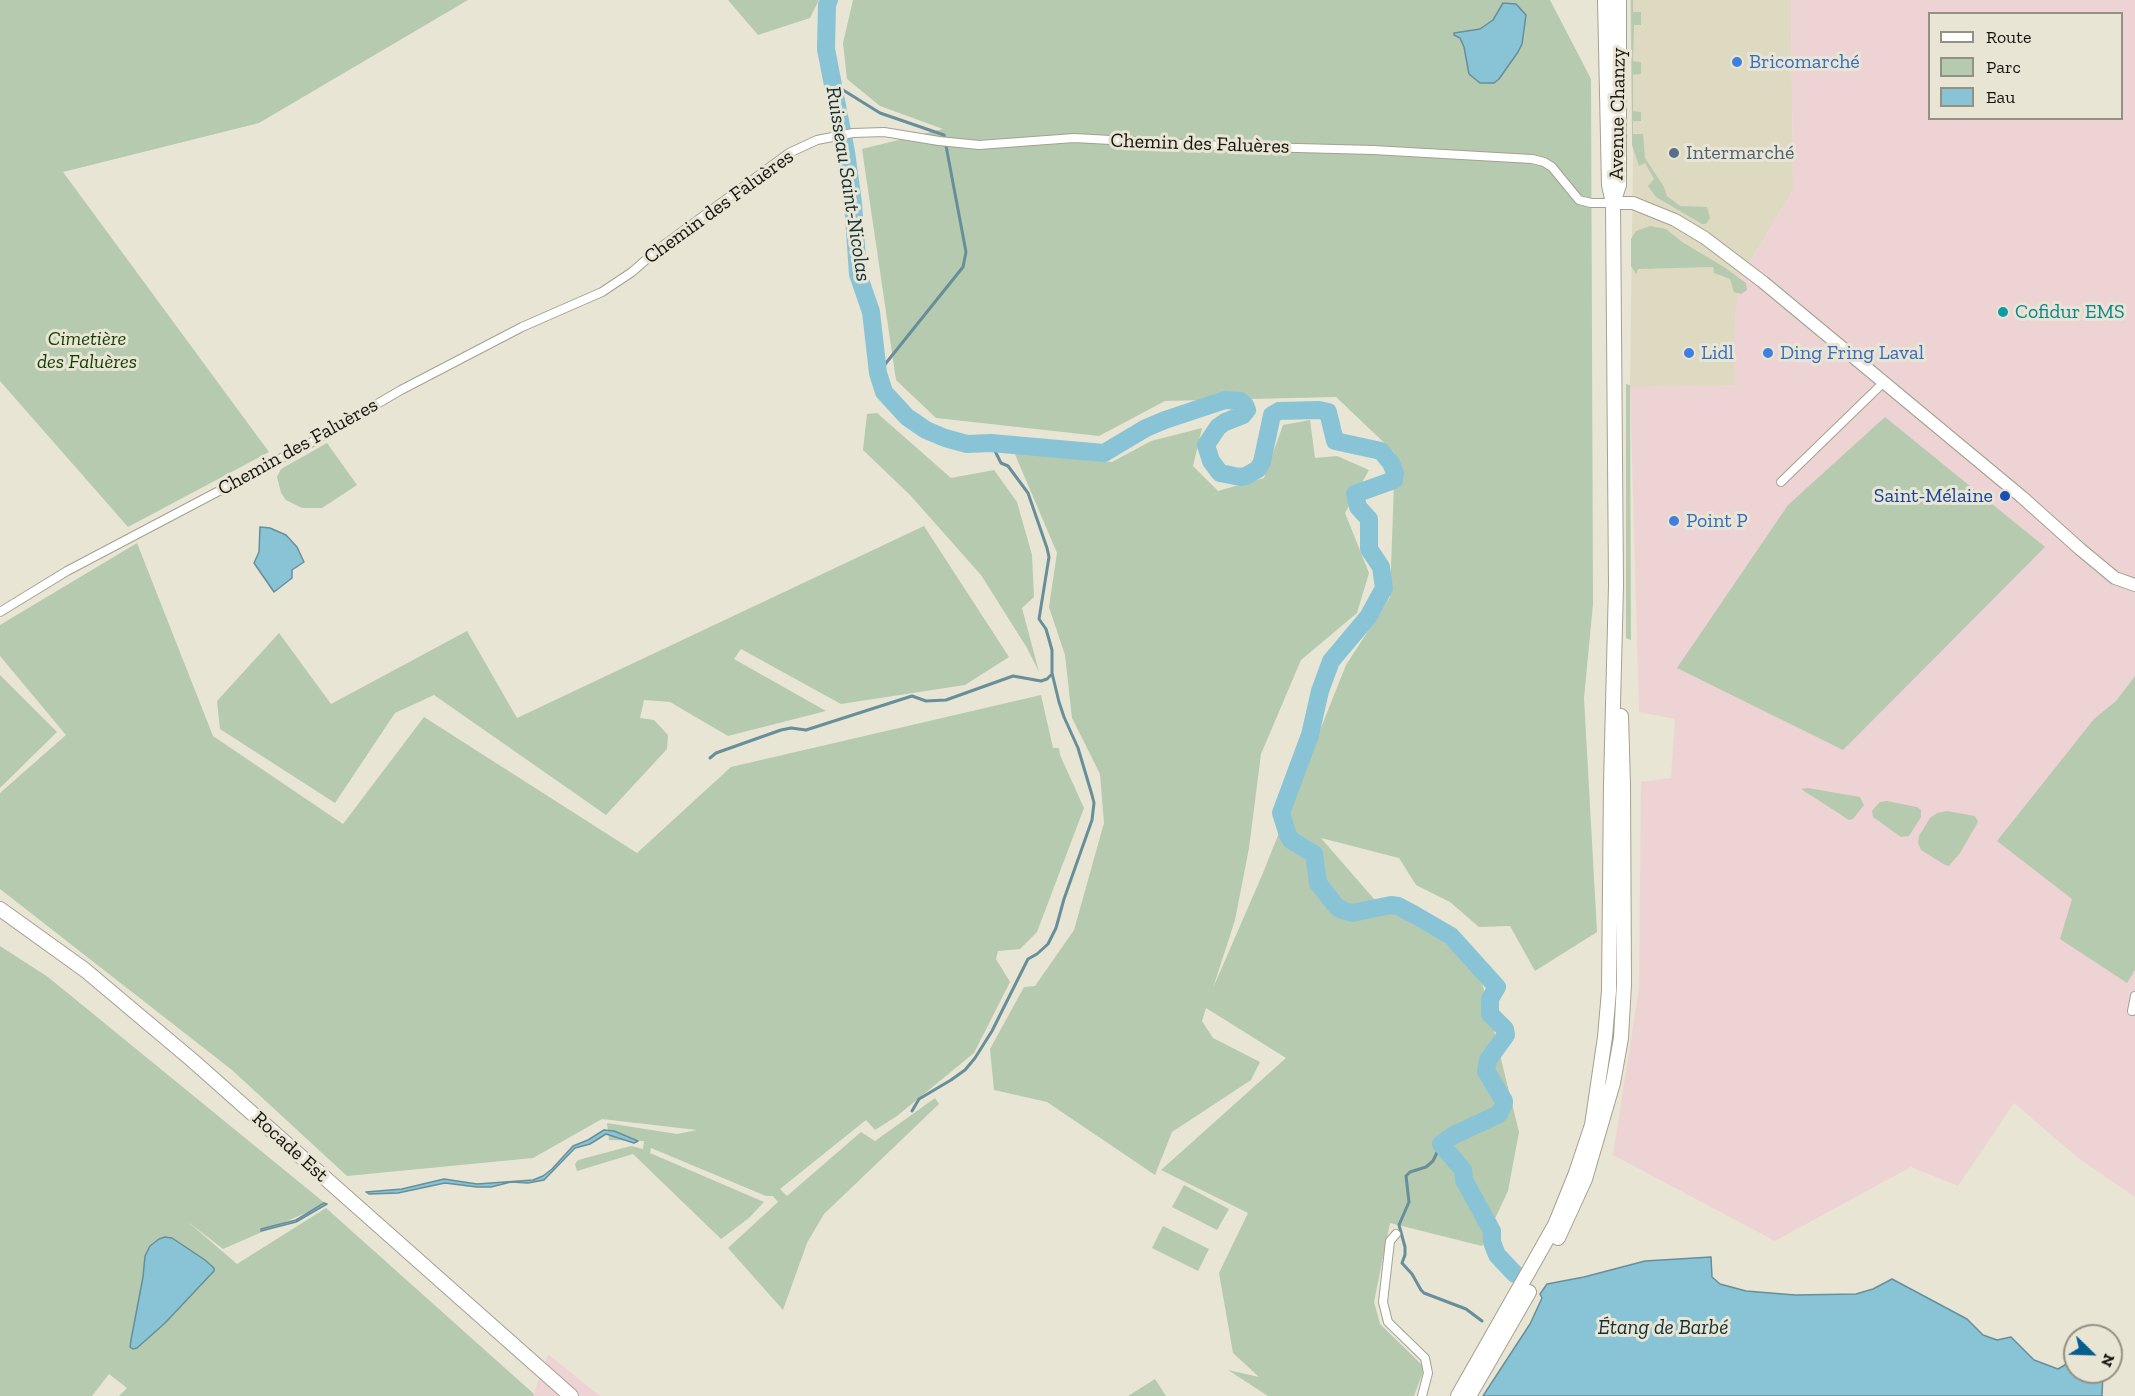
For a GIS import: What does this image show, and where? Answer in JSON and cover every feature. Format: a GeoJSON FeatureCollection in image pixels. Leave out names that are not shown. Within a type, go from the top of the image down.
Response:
{"type":"FeatureCollection","features":[{"type":"Feature","properties":{"kind":"main road","name":"Avenue Chanzy"},"geometry":{"type":"LineString","coordinates":[[1605,0],[1608,178],[1613,203]]}},
{"type":"Feature","properties":{"kind":"main road","name":"Avenue Chanzy"},"geometry":{"type":"LineString","coordinates":[[1613,203],[1619,185],[1619,0]]}},
{"type":"Feature","properties":{"kind":"main road"},"geometry":{"type":"LineString","coordinates":[[1469,1396],[1567,1221],[1585,1179],[1613,1083],[1621,1038],[1624,984],[1623,785],[1616,585],[1613,203],[1633,203],[1675,220],[1705,238],[1762,282],[2022,497],[2079,549],[2115,578],[2135,585]]}},
{"type":"Feature","properties":{"kind":"main road"},"geometry":{"type":"LineString","coordinates":[[1458,1396],[1555,1225],[1592,1125],[1605,1037],[1609,991],[1616,585]]}},
{"type":"Feature","properties":{"kind":"main road","name":"Rocade Est"},"geometry":{"type":"LineString","coordinates":[[0,909],[85,970],[192,1060],[571,1396]]}},
{"type":"Feature","properties":{"kind":"street","name":"Chemin des Faluères"},"geometry":{"type":"LineString","coordinates":[[0,612],[67,571],[312,442],[401,390],[522,327],[602,292],[632,272],[657,250],[789,153],[817,140],[853,133],[884,132],[979,145],[1074,138],[1532,159],[1552,167],[1579,200],[1591,203],[1613,203]]}},
{"type":"Feature","properties":{"kind":"street"},"geometry":{"type":"LineString","coordinates":[[1781,482],[1883,383]]}},
{"type":"Feature","properties":{"kind":"street"},"geometry":{"type":"LineString","coordinates":[[2132,1011],[2135,996]]}},
{"type":"Feature","properties":{"kind":"street"},"geometry":{"type":"LineString","coordinates":[[1396,1234],[1390,1241],[1383,1302],[1388,1322],[1425,1358],[1428,1373],[1422,1396]]}},
{"type":"Feature","properties":{"kind":"shaded area"},"geometry":{"type":"Polygon","coordinates":[[[1630,0],[1791,0],[1793,190],[1739,280],[1735,322],[1735,386],[1630,387],[1633,162],[1630,0]]]}},
{"type":"Feature","properties":{"kind":"shaded area"},"geometry":{"type":"Polygon","coordinates":[[[1791,0],[2135,0],[2135,1197],[2078,1158],[2014,1103],[1958,1186],[1911,1167],[1775,1241],[1613,1155],[1639,988],[1641,782],[1671,778],[1675,719],[1639,712],[1630,387],[1735,385],[1735,322],[1739,280],[1793,190],[1791,0]]]}},
{"type":"Feature","properties":{"kind":"shaded area"},"geometry":{"type":"Polygon","coordinates":[[[548,1354],[600,1396],[533,1396],[548,1354]]]}},
{"type":"Feature","properties":{"kind":"green space","name":"Cimetière des Faluères"},"geometry":{"type":"Polygon","coordinates":[[[0,0],[468,0],[259,123],[63,172],[269,452],[128,527],[0,381],[0,0]]]}},
{"type":"Feature","properties":{"kind":"green space"},"geometry":{"type":"Polygon","coordinates":[[[728,0],[819,0],[810,18],[758,35],[728,0]]]}},
{"type":"Feature","properties":{"kind":"green space"},"geometry":{"type":"Polygon","coordinates":[[[853,0],[1550,0],[1591,79],[1593,604],[1584,698],[1597,932],[1535,971],[1510,926],[1479,927],[1450,902],[1416,885],[1399,858],[1321,838],[1374,899],[1431,929],[1481,978],[1519,1132],[1508,1191],[1482,1246],[1390,1223],[1374,1302],[1380,1324],[1422,1365],[1423,1372],[1414,1396],[1268,1396],[1228,1370],[1259,1377],[1233,1353],[1219,1273],[1248,1213],[1161,1170],[1286,1058],[1206,1008],[1202,1021],[1213,1038],[1260,1062],[1251,1080],[1172,1132],[1155,1175],[1047,1102],[994,1090],[990,1049],[1024,987],[1035,986],[1074,930],[1104,823],[1100,774],[1072,718],[1065,655],[1049,607],[1057,553],[1014,452],[1112,462],[1151,441],[1202,428],[1193,466],[1218,491],[1264,478],[1283,425],[1310,420],[1315,458],[1337,456],[1369,470],[1345,513],[1369,573],[1357,613],[1301,660],[1261,754],[1249,848],[1235,920],[1213,988],[1263,873],[1346,665],[1390,597],[1395,453],[1336,397],[1165,401],[1099,436],[936,418],[896,380],[862,149],[943,129],[880,106],[847,79],[843,43],[853,0]]]}},
{"type":"Feature","properties":{"kind":"green space"},"geometry":{"type":"Polygon","coordinates":[[[1631,0],[1633,0],[1633,12],[1641,12],[1641,25],[1634,25],[1633,61],[1641,62],[1641,74],[1633,75],[1633,111],[1641,112],[1641,121],[1633,121],[1633,134],[1643,134],[1645,158],[1664,187],[1667,196],[1680,206],[1707,207],[1710,218],[1706,224],[1702,224],[1656,197],[1648,186],[1654,179],[1645,163],[1639,166],[1632,145],[1631,0]]]}},
{"type":"Feature","properties":{"kind":"green space"},"geometry":{"type":"Polygon","coordinates":[[[1650,226],[1666,229],[1682,242],[1724,267],[1746,283],[1747,290],[1741,294],[1734,292],[1730,279],[1714,273],[1713,267],[1638,269],[1636,274],[1631,266],[1631,239],[1636,231],[1650,226]]]}},
{"type":"Feature","properties":{"kind":"green space"},"geometry":{"type":"Polygon","coordinates":[[[1626,384],[1630,385],[1631,640],[1626,638],[1626,384]]]}},
{"type":"Feature","properties":{"kind":"green space"},"geometry":{"type":"Polygon","coordinates":[[[877,413],[951,478],[994,470],[1017,502],[1032,555],[1034,597],[1022,608],[1039,672],[1027,648],[981,575],[910,495],[863,450],[867,414],[877,413]]]}},
{"type":"Feature","properties":{"kind":"green space"},"geometry":{"type":"Polygon","coordinates":[[[1885,417],[2045,547],[1843,750],[1677,668],[1788,505],[1885,417]]]}},
{"type":"Feature","properties":{"kind":"green space"},"geometry":{"type":"Polygon","coordinates":[[[327,443],[357,485],[322,508],[302,508],[286,500],[281,493],[277,477],[281,469],[327,443]]]}},
{"type":"Feature","properties":{"kind":"green space"},"geometry":{"type":"Polygon","coordinates":[[[924,526],[1009,657],[965,685],[841,704],[741,649],[734,659],[826,711],[728,736],[670,702],[644,700],[640,718],[654,720],[668,735],[667,749],[606,815],[434,695],[395,713],[335,803],[220,729],[217,701],[279,633],[331,704],[467,631],[517,718],[924,526]]]}},
{"type":"Feature","properties":{"kind":"green space"},"geometry":{"type":"Polygon","coordinates":[[[137,543],[213,736],[343,824],[424,717],[637,853],[731,767],[1041,695],[1053,748],[1059,748],[1084,808],[1037,932],[1020,949],[998,951],[996,959],[1010,982],[974,1053],[897,1116],[875,1130],[866,1120],[780,1189],[787,1196],[861,1132],[875,1141],[935,1098],[939,1104],[824,1214],[807,1243],[783,1310],[728,1248],[778,1202],[773,1196],[766,1196],[651,1148],[650,1153],[764,1202],[749,1218],[721,1239],[633,1154],[577,1171],[575,1164],[578,1160],[631,1146],[643,1149],[644,1141],[609,1140],[607,1123],[677,1134],[697,1130],[602,1119],[533,1158],[347,1176],[232,1070],[0,889],[0,793],[66,735],[0,656],[0,625],[137,543]]]}},
{"type":"Feature","properties":{"kind":"green space"},"geometry":{"type":"Polygon","coordinates":[[[0,675],[57,732],[0,788],[0,675]]]}},
{"type":"Feature","properties":{"kind":"green space"},"geometry":{"type":"Polygon","coordinates":[[[2135,676],[2135,970],[2127,983],[2060,939],[2072,899],[1997,841],[2094,719],[2116,701],[2135,676]]]}},
{"type":"Feature","properties":{"kind":"green space"},"geometry":{"type":"Polygon","coordinates":[[[1808,788],[1860,797],[1864,805],[1853,819],[1849,820],[1801,789],[1808,788]]]}},
{"type":"Feature","properties":{"kind":"green space"},"geometry":{"type":"Polygon","coordinates":[[[1887,801],[1917,807],[1921,810],[1921,817],[1909,836],[1901,837],[1873,817],[1872,811],[1876,806],[1880,802],[1887,801]]]}},
{"type":"Feature","properties":{"kind":"green space"},"geometry":{"type":"Polygon","coordinates":[[[1947,811],[1975,816],[1978,822],[1960,853],[1949,866],[1921,850],[1918,843],[1919,836],[1930,818],[1937,813],[1947,811]]]}},
{"type":"Feature","properties":{"kind":"green space"},"geometry":{"type":"Polygon","coordinates":[[[0,946],[48,977],[326,1204],[223,1249],[187,1221],[237,1264],[326,1208],[534,1394],[533,1396],[119,1396],[127,1388],[109,1374],[92,1396],[0,1396],[0,946]]]}},
{"type":"Feature","properties":{"kind":"green space"},"geometry":{"type":"Polygon","coordinates":[[[1184,1185],[1229,1209],[1217,1230],[1172,1207],[1184,1185]]]}},
{"type":"Feature","properties":{"kind":"green space"},"geometry":{"type":"Polygon","coordinates":[[[1163,1226],[1209,1249],[1198,1271],[1152,1248],[1163,1226]]]}},
{"type":"Feature","properties":{"kind":"green space"},"geometry":{"type":"Polygon","coordinates":[[[1155,1379],[1166,1396],[1128,1396],[1155,1379]]]}},
{"type":"Feature","properties":{"kind":"water"},"geometry":{"type":"Polygon","coordinates":[[[1503,3],[1516,4],[1526,15],[1522,44],[1499,79],[1494,83],[1480,83],[1469,74],[1464,47],[1460,38],[1454,33],[1480,29],[1493,20],[1503,3]]]}},
{"type":"Feature","properties":{"kind":"water"},"geometry":{"type":"Polygon","coordinates":[[[260,527],[270,528],[286,535],[297,547],[304,562],[292,570],[292,578],[274,592],[254,563],[259,552],[260,527]]]}},
{"type":"Feature","properties":{"kind":"water"},"geometry":{"type":"Polygon","coordinates":[[[604,1130],[614,1131],[638,1141],[634,1143],[606,1134],[590,1144],[575,1148],[544,1180],[528,1183],[511,1182],[491,1187],[477,1187],[445,1183],[398,1193],[369,1194],[366,1192],[402,1189],[444,1179],[477,1184],[533,1180],[552,1169],[573,1146],[604,1130]]]}},
{"type":"Feature","properties":{"kind":"water"},"geometry":{"type":"Polygon","coordinates":[[[324,1203],[327,1204],[296,1222],[261,1231],[261,1229],[296,1220],[324,1203]]]}},
{"type":"Feature","properties":{"kind":"water"},"geometry":{"type":"Polygon","coordinates":[[[165,1237],[172,1238],[205,1260],[214,1268],[214,1271],[165,1323],[133,1349],[130,1347],[145,1256],[150,1246],[165,1237]]]}},
{"type":"Feature","properties":{"kind":"water","name":"Étang de Barbé"},"geometry":{"type":"Polygon","coordinates":[[[1711,1257],[1712,1277],[1720,1284],[1746,1291],[1795,1295],[1856,1294],[1873,1289],[1892,1279],[1967,1319],[1983,1335],[1997,1340],[2011,1337],[2034,1360],[2058,1369],[2063,1366],[2063,1384],[2102,1384],[2102,1396],[1483,1396],[1530,1324],[1542,1298],[1540,1294],[1547,1284],[1645,1261],[1711,1257]]]}},
{"type":"Feature","properties":{"kind":"waterway","name":"Ruisseau Saint-Nicolas"},"geometry":{"type":"LineString","coordinates":[[829,0],[826,49],[846,152],[853,203],[858,274],[871,312],[878,373],[884,392],[907,417],[926,430],[967,444],[991,443],[1104,453],[1146,428],[1165,420],[1225,400],[1240,401],[1247,410],[1243,415],[1218,427],[1206,445],[1211,461],[1220,473],[1240,477],[1258,469],[1262,462],[1272,415],[1279,411],[1319,410],[1328,412],[1335,441],[1381,451],[1391,463],[1395,473],[1394,480],[1355,494],[1358,507],[1369,519],[1369,549],[1381,567],[1384,588],[1368,617],[1331,661],[1320,691],[1310,735],[1281,813],[1291,840],[1314,854],[1318,883],[1336,906],[1352,913],[1391,905],[1398,906],[1451,936],[1497,987],[1490,999],[1490,1014],[1505,1029],[1506,1035],[1488,1060],[1486,1071],[1504,1104],[1499,1114],[1452,1136],[1441,1144],[1463,1170],[1464,1180],[1492,1231],[1492,1242],[1497,1255],[1515,1274]]}},
{"type":"Feature","properties":{"kind":"waterway"},"geometry":{"type":"LineString","coordinates":[[832,80],[843,90],[880,113],[944,135],[966,252],[963,267],[878,373]]}},
{"type":"Feature","properties":{"kind":"waterway"},"geometry":{"type":"LineString","coordinates":[[912,1111],[919,1099],[965,1070],[975,1058],[992,1031],[1028,959],[1048,944],[1056,928],[1092,820],[1094,803],[1092,795],[1078,748],[1059,702],[1052,673],[1052,650],[1046,629],[1039,619],[1049,557],[1047,548],[1028,493],[1008,466],[1001,463],[991,443]]}},
{"type":"Feature","properties":{"kind":"waterway"},"geometry":{"type":"LineString","coordinates":[[710,758],[716,753],[781,730],[791,728],[806,730],[912,696],[926,701],[946,700],[1013,676],[1041,681],[1051,675]]}},
{"type":"Feature","properties":{"kind":"waterway"},"geometry":{"type":"LineString","coordinates":[[1441,1144],[1433,1161],[1426,1167],[1410,1172],[1406,1176],[1409,1202],[1399,1225],[1405,1247],[1402,1263],[1424,1293],[1466,1309],[1482,1321]]}},
{"type":"Feature","properties":{"kind":"place","name":"Bricomarché"},"geometry":{"type":"Point","coordinates":[1737,62]}},
{"type":"Feature","properties":{"kind":"place","name":"Intermarché"},"geometry":{"type":"Point","coordinates":[1674,153]}},
{"type":"Feature","properties":{"kind":"place","name":"Cofidur EMS"},"geometry":{"type":"Point","coordinates":[2003,312]}},
{"type":"Feature","properties":{"kind":"place","name":"Lidl"},"geometry":{"type":"Point","coordinates":[1689,353]}},
{"type":"Feature","properties":{"kind":"place","name":"Ding Fring Laval"},"geometry":{"type":"Point","coordinates":[1768,353]}},
{"type":"Feature","properties":{"kind":"place","name":"Saint-Mélaine"},"geometry":{"type":"Point","coordinates":[2005,496]}},
{"type":"Feature","properties":{"kind":"place","name":"Point P"},"geometry":{"type":"Point","coordinates":[1674,521]}}]}
